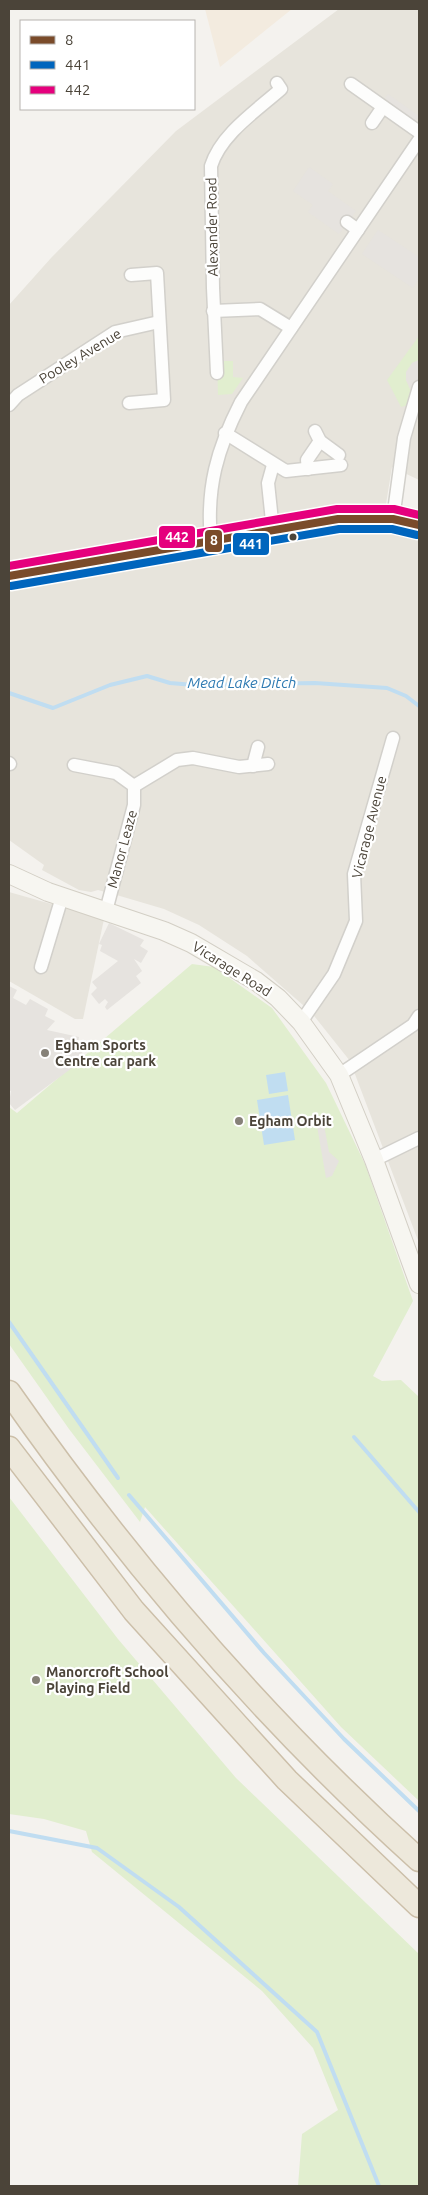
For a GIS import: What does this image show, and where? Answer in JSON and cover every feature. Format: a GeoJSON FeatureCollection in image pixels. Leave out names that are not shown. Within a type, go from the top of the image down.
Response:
{"type":"FeatureCollection","features":[{"type":"Feature","properties":{"kind":"highway"},"geometry":{"type":"LineString","coordinates":[[9,1392],[110,1528],[218,1656],[312,1757],[419,1860]]}},
{"type":"Feature","properties":{"kind":"highway"},"geometry":{"type":"LineString","coordinates":[[9,1448],[134,1611],[287,1780],[419,1906]]}},
{"type":"Feature","properties":{"kind":"main road","name":"Vicarage Road"},"geometry":{"type":"LineString","coordinates":[[14,880],[164,931],[220,958],[256,980],[278,998],[301,1022],[339,1075],[374,1160],[419,1284]]}},
{"type":"Feature","properties":{"kind":"street","name":"Alexander Road"},"geometry":{"type":"LineString","coordinates":[[217,373],[211,166],[215,154],[223,141],[280,89],[277,83]]}},
{"type":"Feature","properties":{"kind":"street"},"geometry":{"type":"LineString","coordinates":[[351,84],[419,132]]}},
{"type":"Feature","properties":{"kind":"street"},"geometry":{"type":"LineString","coordinates":[[372,123],[383,106]]}},
{"type":"Feature","properties":{"kind":"street"},"geometry":{"type":"LineString","coordinates":[[211,541],[209,491],[225,433],[241,402],[291,328],[353,226],[419,140]]}},
{"type":"Feature","properties":{"kind":"street"},"geometry":{"type":"LineString","coordinates":[[129,403],[164,400],[157,273],[131,275]]}},
{"type":"Feature","properties":{"kind":"street"},"geometry":{"type":"LineString","coordinates":[[214,311],[260,309],[291,328]]}},
{"type":"Feature","properties":{"kind":"street","name":"Pooley Avenue"},"geometry":{"type":"LineString","coordinates":[[9,405],[18,395],[115,332],[159,322]]}},
{"type":"Feature","properties":{"kind":"street"},"geometry":{"type":"LineString","coordinates":[[393,519],[404,438],[419,387]]}},
{"type":"Feature","properties":{"kind":"street"},"geometry":{"type":"LineString","coordinates":[[225,433],[273,465],[286,471],[308,469],[340,460],[317,436],[307,460],[308,469]]}},
{"type":"Feature","properties":{"kind":"street"},"geometry":{"type":"LineString","coordinates":[[272,521],[268,483],[273,465]]}},
{"type":"Feature","properties":{"kind":"street"},"geometry":{"type":"LineString","coordinates":[[9,576],[338,519],[393,519],[419,525]]}},
{"type":"Feature","properties":{"kind":"street","name":"Vicarage Avenue"},"geometry":{"type":"LineString","coordinates":[[301,1022],[334,974],[356,921],[354,874],[393,738]]}},
{"type":"Feature","properties":{"kind":"street"},"geometry":{"type":"LineString","coordinates":[[253,766],[258,747]]}},
{"type":"Feature","properties":{"kind":"street"},"geometry":{"type":"LineString","coordinates":[[74,765],[116,773],[134,786],[177,760],[194,758],[239,767],[268,764]]}},
{"type":"Feature","properties":{"kind":"street","name":"Manor Leaze"},"geometry":{"type":"LineString","coordinates":[[106,911],[134,805],[134,786]]}},
{"type":"Feature","properties":{"kind":"street"},"geometry":{"type":"LineString","coordinates":[[41,967],[62,897]]}},
{"type":"Feature","properties":{"kind":"street"},"geometry":{"type":"LineString","coordinates":[[32,949],[44,953]]}},
{"type":"Feature","properties":{"kind":"street"},"geometry":{"type":"LineString","coordinates":[[339,1075],[412,1025],[419,1016]]}},
{"type":"Feature","properties":{"kind":"street"},"geometry":{"type":"LineString","coordinates":[[374,1160],[419,1138]]}},
{"type":"Feature","properties":{"kind":"shaded area"},"geometry":{"type":"Polygon","coordinates":[[[205,9],[292,9],[220,67],[205,9]]]}},
{"type":"Feature","properties":{"kind":"shaded area"},"geometry":{"type":"Polygon","coordinates":[[[339,9],[419,9],[419,480],[392,467],[386,504],[376,510],[348,510],[225,527],[132,547],[9,566],[9,305],[51,258],[176,131],[339,9]]]}},
{"type":"Feature","properties":{"kind":"shaded area"},"geometry":{"type":"Polygon","coordinates":[[[388,94],[419,116],[414,123],[383,101],[388,94]]]}},
{"type":"Feature","properties":{"kind":"shaded area"},"geometry":{"type":"Polygon","coordinates":[[[309,167],[333,184],[328,191],[356,211],[339,234],[308,212],[313,205],[293,191],[309,167]]]}},
{"type":"Feature","properties":{"kind":"shaded area"},"geometry":{"type":"Polygon","coordinates":[[[378,230],[419,257],[419,278],[413,288],[362,254],[378,230]]]}},
{"type":"Feature","properties":{"kind":"shaded area"},"geometry":{"type":"Polygon","coordinates":[[[419,360],[419,390],[410,387],[406,380],[406,372],[412,363],[419,360]]]}},
{"type":"Feature","properties":{"kind":"shaded area"},"geometry":{"type":"Polygon","coordinates":[[[375,529],[419,535],[419,1243],[350,1061],[311,1012],[247,956],[199,925],[164,909],[120,896],[98,890],[91,892],[79,890],[42,870],[44,865],[9,840],[9,587],[173,557],[226,553],[325,532],[375,529]]]}},
{"type":"Feature","properties":{"kind":"shaded area"},"geometry":{"type":"Polygon","coordinates":[[[9,892],[104,919],[83,1019],[75,1019],[9,981],[9,892]]]}},
{"type":"Feature","properties":{"kind":"shaded area"},"geometry":{"type":"Polygon","coordinates":[[[109,923],[144,940],[140,946],[148,951],[141,963],[134,959],[142,971],[136,976],[141,983],[107,1010],[105,1007],[108,1002],[105,999],[99,1004],[91,994],[97,988],[92,982],[118,961],[100,951],[102,945],[99,944],[109,923]]]}},
{"type":"Feature","properties":{"kind":"shaded area","name":"Egham Sports Centre car park"},"geometry":{"type":"Polygon","coordinates":[[[9,986],[17,990],[13,998],[26,1005],[30,999],[48,1009],[45,1016],[55,1021],[47,1030],[79,1037],[77,1048],[87,1057],[15,1110],[9,1103],[11,1091],[9,1090],[9,986]]]}},
{"type":"Feature","properties":{"kind":"shaded area"},"geometry":{"type":"Polygon","coordinates":[[[324,1125],[329,1152],[339,1161],[332,1176],[326,1178],[317,1126],[324,1125]]]}},
{"type":"Feature","properties":{"kind":"green space"},"geometry":{"type":"Polygon","coordinates":[[[419,336],[419,360],[412,363],[406,380],[411,392],[408,405],[401,407],[387,380],[419,336]]]}},
{"type":"Feature","properties":{"kind":"green space"},"geometry":{"type":"Polygon","coordinates":[[[217,361],[233,361],[233,377],[243,378],[232,394],[218,395],[217,361]]]}},
{"type":"Feature","properties":{"kind":"green space"},"geometry":{"type":"Polygon","coordinates":[[[192,964],[214,967],[272,1008],[326,1083],[365,1164],[413,1301],[373,1376],[382,1381],[401,1380],[419,1397],[419,1801],[341,1727],[145,1507],[140,1522],[69,1429],[9,1344],[9,1107],[17,1113],[192,964]]]}},
{"type":"Feature","properties":{"kind":"green space"},"geometry":{"type":"Polygon","coordinates":[[[9,1497],[118,1639],[236,1778],[419,1954],[419,2186],[298,2186],[302,2134],[338,2110],[313,2048],[262,1991],[92,1852],[86,1831],[44,1819],[9,1814],[9,1497]]]}},
{"type":"Feature","properties":{"kind":"water"},"geometry":{"type":"Polygon","coordinates":[[[285,1072],[288,1091],[269,1094],[266,1075],[285,1072]]]}},
{"type":"Feature","properties":{"kind":"water"},"geometry":{"type":"Polygon","coordinates":[[[288,1095],[295,1140],[264,1145],[257,1100],[288,1095]]]}},
{"type":"Feature","properties":{"kind":"waterway","name":"Mead Lake Ditch"},"geometry":{"type":"LineString","coordinates":[[9,693],[53,708],[110,685],[147,676],[170,683],[194,685],[315,683],[387,688],[406,696],[419,706]]}},
{"type":"Feature","properties":{"kind":"waterway"},"geometry":{"type":"LineString","coordinates":[[9,1322],[118,1478]]}},
{"type":"Feature","properties":{"kind":"waterway"},"geometry":{"type":"LineString","coordinates":[[354,1437],[419,1512]]}},
{"type":"Feature","properties":{"kind":"waterway"},"geometry":{"type":"LineString","coordinates":[[129,1495],[264,1653],[344,1739],[419,1811]]}},
{"type":"Feature","properties":{"kind":"waterway"},"geometry":{"type":"LineString","coordinates":[[9,1831],[97,1848],[179,1907],[317,2032],[379,2186]]}},
{"type":"Feature","properties":{"kind":"transit line","name":"442"},"geometry":{"type":"LineString","coordinates":[[9,566],[337,509],[394,509],[419,515]]}},
{"type":"Feature","properties":{"kind":"transit line","name":"8"},"geometry":{"type":"LineString","coordinates":[[9,576],[338,519],[393,519],[419,525]]}},
{"type":"Feature","properties":{"kind":"transit line","name":"441"},"geometry":{"type":"LineString","coordinates":[[11,586],[339,529],[392,529],[417,535]]}},
{"type":"Feature","properties":{"kind":"place","name":"Egham Sports Centre car park"},"geometry":{"type":"Point","coordinates":[45,1053]}},
{"type":"Feature","properties":{"kind":"place","name":"Egham Orbit"},"geometry":{"type":"Point","coordinates":[239,1121]}},
{"type":"Feature","properties":{"kind":"place","name":"Manorcroft School Playing Field"},"geometry":{"type":"Point","coordinates":[36,1680]}}]}
